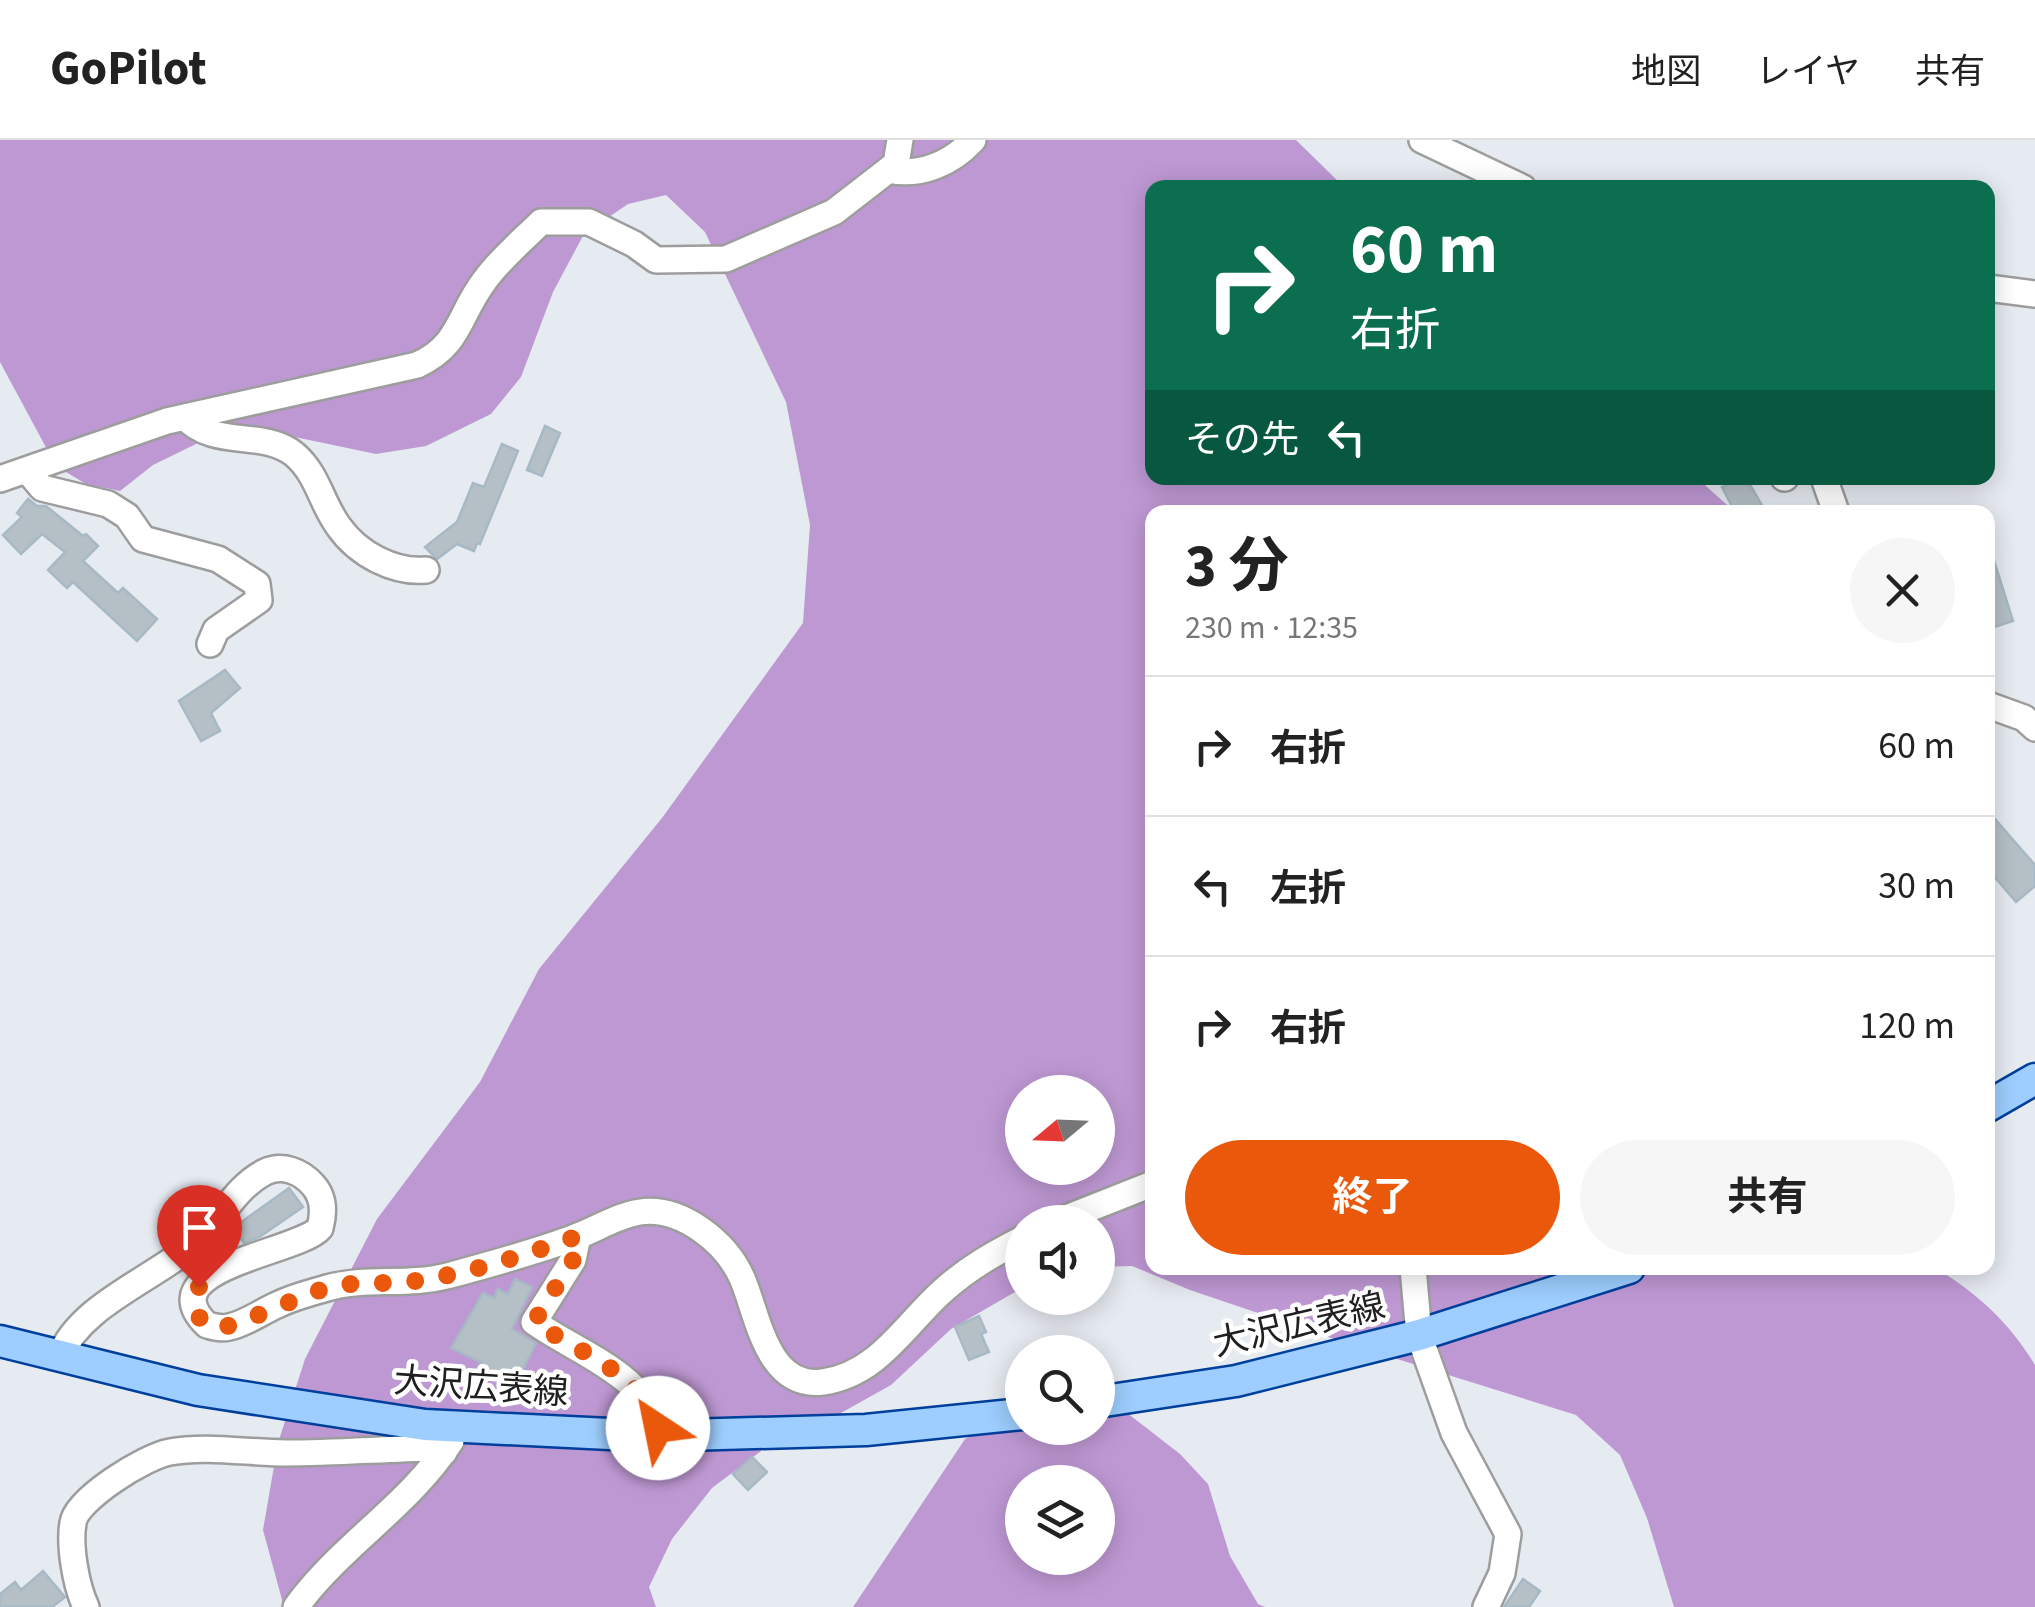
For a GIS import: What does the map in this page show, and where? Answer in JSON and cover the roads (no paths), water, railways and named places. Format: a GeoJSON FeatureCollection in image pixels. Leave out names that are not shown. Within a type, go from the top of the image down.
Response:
{"type":"FeatureCollection","features":[{"type":"Feature","properties":{"kind":"main road"},"geometry":{"type":"LineString","coordinates":[[1995,1102],[2035,1079]]}},
{"type":"Feature","properties":{"kind":"main road","name":"大沢広表線"},"geometry":{"type":"LineString","coordinates":[[1115,1399],[1236,1381],[1420,1334],[1607,1275]]}},
{"type":"Feature","properties":{"kind":"main road","name":"大沢広表線"},"geometry":{"type":"LineString","coordinates":[[0,1341],[198,1390],[448,1439],[866,1430],[1005,1416]]}},
{"type":"Feature","properties":{"kind":"street"},"geometry":{"type":"LineString","coordinates":[[0,479],[185,417],[417,365],[437,356],[456,335],[468,303],[487,276],[541,222],[589,222],[634,244],[656,260],[726,259],[834,212],[896,164],[900,140]]}},
{"type":"Feature","properties":{"kind":"street"},"geometry":{"type":"LineString","coordinates":[[888,170],[901,173],[940,164],[960,153],[972,140]]}},
{"type":"Feature","properties":{"kind":"street"},"geometry":{"type":"LineString","coordinates":[[1422,140],[1506,180]]}},
{"type":"Feature","properties":{"kind":"street"},"geometry":{"type":"LineString","coordinates":[[1995,289],[2035,294]]}},
{"type":"Feature","properties":{"kind":"street"},"geometry":{"type":"LineString","coordinates":[[185,417],[209,434],[283,447],[307,467],[339,528],[361,549],[400,570],[426,570]]}},
{"type":"Feature","properties":{"kind":"street"},"geometry":{"type":"LineString","coordinates":[[27,470],[42,488],[86,496],[119,509],[143,538],[218,559],[257,584],[259,600],[216,630],[210,644]]}},
{"type":"Feature","properties":{"kind":"street"},"geometry":{"type":"LineString","coordinates":[[1995,708],[2024,718],[2035,728]]}},
{"type":"Feature","properties":{"kind":"street"},"geometry":{"type":"LineString","coordinates":[[60,1356],[69,1339],[90,1318],[196,1242],[248,1185],[276,1169],[300,1172],[318,1190],[323,1210],[320,1228],[304,1241],[244,1259],[212,1274],[195,1292],[194,1305],[207,1325],[232,1327],[282,1302],[334,1286],[442,1277],[644,1212],[668,1212],[691,1222],[728,1256],[741,1276],[757,1326],[773,1358],[806,1382],[822,1382],[881,1355],[943,1290],[976,1263],[1005,1248]]}},
{"type":"Feature","properties":{"kind":"street"},"geometry":{"type":"LineString","coordinates":[[1099,1205],[1145,1187]]}},
{"type":"Feature","properties":{"kind":"street"},"geometry":{"type":"LineString","coordinates":[[578,1236],[573,1260],[534,1322],[623,1379],[655,1416],[659,1436]]}},
{"type":"Feature","properties":{"kind":"street"},"geometry":{"type":"LineString","coordinates":[[1413,1275],[1420,1334],[1454,1432],[1508,1534],[1502,1573],[1486,1607]]}},
{"type":"Feature","properties":{"kind":"street"},"geometry":{"type":"LineString","coordinates":[[86,1607],[72,1523],[82,1506],[148,1460],[171,1451],[285,1453],[433,1448],[448,1439]]}},
{"type":"Feature","properties":{"kind":"street"},"geometry":{"type":"LineString","coordinates":[[296,1607],[308,1590],[388,1515],[448,1439]]}}]}
